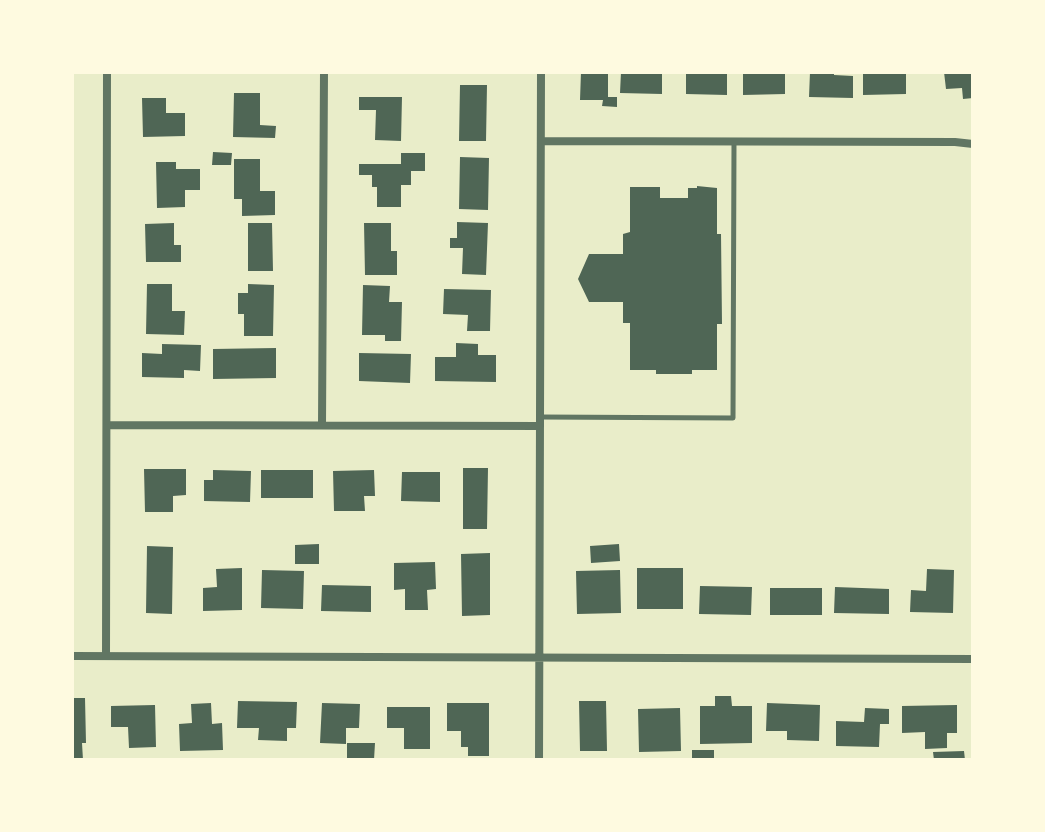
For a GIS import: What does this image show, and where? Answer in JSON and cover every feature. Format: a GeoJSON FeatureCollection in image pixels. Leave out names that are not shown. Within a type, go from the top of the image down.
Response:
{"type":"FeatureCollection","features":[{"type":"Feature","properties":{"kind":"street"},"geometry":{"type":"LineString","coordinates":[[106,656],[107,72]]}},
{"type":"Feature","properties":{"kind":"street"},"geometry":{"type":"LineString","coordinates":[[322,425],[324,72]]}},
{"type":"Feature","properties":{"kind":"street"},"geometry":{"type":"LineString","coordinates":[[539,760],[541,72]]}},
{"type":"Feature","properties":{"kind":"street"},"geometry":{"type":"LineString","coordinates":[[541,141],[973,144]]}},
{"type":"Feature","properties":{"kind":"street"},"geometry":{"type":"LineString","coordinates":[[107,425],[540,422]]}},
{"type":"Feature","properties":{"kind":"street"},"geometry":{"type":"LineString","coordinates":[[72,656],[973,659]]}},
{"type":"Feature","properties":{"kind":"lane"},"geometry":{"type":"LineString","coordinates":[[540,422],[733,418],[734,142]]}},
{"type":"Feature","properties":{"kind":"building"},"geometry":{"type":"Polygon","coordinates":[[[581,72],[608,72],[608,97],[617,97],[617,107],[602,106],[603,100],[580,100],[581,72]]]}},
{"type":"Feature","properties":{"kind":"building"},"geometry":{"type":"Polygon","coordinates":[[[621,72],[662,72],[662,94],[620,93],[621,72]]]}},
{"type":"Feature","properties":{"kind":"building"},"geometry":{"type":"Polygon","coordinates":[[[686,72],[727,72],[727,95],[686,94],[686,72]]]}},
{"type":"Feature","properties":{"kind":"building"},"geometry":{"type":"Polygon","coordinates":[[[743,72],[785,72],[785,94],[743,95],[743,72]]]}},
{"type":"Feature","properties":{"kind":"building"},"geometry":{"type":"Polygon","coordinates":[[[810,72],[853,76],[853,98],[809,97],[810,72]]]}},
{"type":"Feature","properties":{"kind":"building"},"geometry":{"type":"Polygon","coordinates":[[[863,72],[906,72],[906,94],[863,95],[863,72]]]}},
{"type":"Feature","properties":{"kind":"building"},"geometry":{"type":"Polygon","coordinates":[[[944,72],[973,72],[973,98],[963,99],[962,88],[946,89],[944,72]]]}},
{"type":"Feature","properties":{"kind":"building"},"geometry":{"type":"Polygon","coordinates":[[[460,85],[487,85],[486,141],[459,141],[460,85]]]}},
{"type":"Feature","properties":{"kind":"building"},"geometry":{"type":"Polygon","coordinates":[[[234,93],[260,93],[260,125],[276,126],[275,138],[233,137],[234,93]]]}},
{"type":"Feature","properties":{"kind":"building"},"geometry":{"type":"Polygon","coordinates":[[[359,97],[402,97],[401,141],[375,140],[376,110],[359,110],[359,97]]]}},
{"type":"Feature","properties":{"kind":"building"},"geometry":{"type":"Polygon","coordinates":[[[142,98],[166,98],[166,113],[185,113],[185,136],[143,137],[142,98]]]}},
{"type":"Feature","properties":{"kind":"building"},"geometry":{"type":"Polygon","coordinates":[[[213,152],[232,153],[231,165],[212,165],[213,152]]]}},
{"type":"Feature","properties":{"kind":"building"},"geometry":{"type":"Polygon","coordinates":[[[401,153],[425,153],[425,171],[411,171],[411,185],[401,185],[401,207],[377,207],[377,187],[372,187],[372,175],[359,175],[359,164],[401,164],[401,153]]]}},
{"type":"Feature","properties":{"kind":"building"},"geometry":{"type":"Polygon","coordinates":[[[460,157],[489,158],[488,210],[459,209],[460,157]]]}},
{"type":"Feature","properties":{"kind":"building"},"geometry":{"type":"Polygon","coordinates":[[[234,159],[260,159],[260,191],[275,191],[275,215],[242,216],[242,199],[234,199],[234,159]]]}},
{"type":"Feature","properties":{"kind":"building"},"geometry":{"type":"Polygon","coordinates":[[[156,162],[176,162],[176,169],[200,169],[200,190],[185,190],[185,207],[157,208],[156,162]]]}},
{"type":"Feature","properties":{"kind":"building"},"geometry":{"type":"Polygon","coordinates":[[[630,187],[660,187],[660,198],[688,198],[688,188],[717,188],[722,324],[717,324],[717,370],[656,374],[656,370],[630,370],[630,323],[623,323],[623,302],[589,302],[578,279],[589,254],[623,254],[623,234],[630,232],[630,187]]]}},
{"type":"Feature","properties":{"kind":"building"},"geometry":{"type":"Polygon","coordinates":[[[457,222],[488,223],[486,275],[462,274],[463,248],[450,248],[450,238],[457,238],[457,222]]]}},
{"type":"Feature","properties":{"kind":"building"},"geometry":{"type":"Polygon","coordinates":[[[174,223],[174,245],[181,245],[181,262],[146,262],[145,224],[174,223]]]}},
{"type":"Feature","properties":{"kind":"building"},"geometry":{"type":"Polygon","coordinates":[[[248,223],[272,223],[273,271],[248,271],[248,223]]]}},
{"type":"Feature","properties":{"kind":"building"},"geometry":{"type":"Polygon","coordinates":[[[364,223],[391,223],[391,251],[397,251],[397,275],[365,275],[364,223]]]}},
{"type":"Feature","properties":{"kind":"building"},"geometry":{"type":"Polygon","coordinates":[[[147,284],[172,284],[172,311],[185,311],[184,335],[146,334],[147,284]]]}},
{"type":"Feature","properties":{"kind":"building"},"geometry":{"type":"Polygon","coordinates":[[[248,284],[274,285],[273,336],[244,336],[244,314],[238,314],[238,293],[248,293],[248,284]]]}},
{"type":"Feature","properties":{"kind":"building"},"geometry":{"type":"Polygon","coordinates":[[[363,285],[390,286],[389,302],[402,302],[401,341],[385,341],[385,335],[362,335],[363,285]]]}},
{"type":"Feature","properties":{"kind":"building"},"geometry":{"type":"Polygon","coordinates":[[[444,289],[491,290],[490,331],[467,331],[468,315],[443,314],[444,289]]]}},
{"type":"Feature","properties":{"kind":"building"},"geometry":{"type":"Polygon","coordinates":[[[456,343],[478,344],[478,355],[496,355],[496,382],[435,381],[435,357],[456,357],[456,343]]]}},
{"type":"Feature","properties":{"kind":"building"},"geometry":{"type":"Polygon","coordinates":[[[162,344],[201,345],[200,371],[184,370],[184,378],[142,377],[142,353],[162,354],[162,344]]]}},
{"type":"Feature","properties":{"kind":"building"},"geometry":{"type":"Polygon","coordinates":[[[276,348],[276,378],[213,379],[213,349],[276,348]]]}},
{"type":"Feature","properties":{"kind":"building"},"geometry":{"type":"Polygon","coordinates":[[[359,353],[411,354],[410,383],[359,381],[359,353]]]}},
{"type":"Feature","properties":{"kind":"building"},"geometry":{"type":"Polygon","coordinates":[[[463,468],[488,468],[487,529],[463,529],[463,468]]]}},
{"type":"Feature","properties":{"kind":"building"},"geometry":{"type":"Polygon","coordinates":[[[144,469],[186,469],[186,495],[173,496],[173,512],[145,512],[144,469]]]}},
{"type":"Feature","properties":{"kind":"building"},"geometry":{"type":"Polygon","coordinates":[[[213,470],[251,471],[250,502],[204,501],[204,480],[213,480],[213,470]]]}},
{"type":"Feature","properties":{"kind":"building"},"geometry":{"type":"Polygon","coordinates":[[[261,470],[313,470],[313,498],[261,498],[261,470]]]}},
{"type":"Feature","properties":{"kind":"building"},"geometry":{"type":"Polygon","coordinates":[[[374,470],[375,496],[364,496],[365,511],[334,511],[333,471],[374,470]]]}},
{"type":"Feature","properties":{"kind":"building"},"geometry":{"type":"Polygon","coordinates":[[[402,472],[440,472],[440,502],[401,501],[402,472]]]}},
{"type":"Feature","properties":{"kind":"building"},"geometry":{"type":"Polygon","coordinates":[[[319,544],[319,564],[295,564],[295,545],[319,544]]]}},
{"type":"Feature","properties":{"kind":"building"},"geometry":{"type":"Polygon","coordinates":[[[619,544],[620,561],[591,563],[590,546],[619,544]]]}},
{"type":"Feature","properties":{"kind":"building"},"geometry":{"type":"Polygon","coordinates":[[[147,546],[173,547],[172,614],[146,613],[147,546]]]}},
{"type":"Feature","properties":{"kind":"building"},"geometry":{"type":"Polygon","coordinates":[[[490,553],[490,615],[462,616],[461,554],[490,553]]]}},
{"type":"Feature","properties":{"kind":"building"},"geometry":{"type":"Polygon","coordinates":[[[435,562],[436,589],[427,590],[428,610],[405,610],[405,589],[394,590],[394,563],[435,562]]]}},
{"type":"Feature","properties":{"kind":"building"},"geometry":{"type":"Polygon","coordinates":[[[242,568],[242,610],[203,611],[203,588],[217,587],[216,569],[242,568]]]}},
{"type":"Feature","properties":{"kind":"building"},"geometry":{"type":"Polygon","coordinates":[[[637,568],[683,568],[683,609],[637,609],[637,568]]]}},
{"type":"Feature","properties":{"kind":"building"},"geometry":{"type":"Polygon","coordinates":[[[927,569],[954,570],[953,613],[910,612],[911,590],[926,591],[927,569]]]}},
{"type":"Feature","properties":{"kind":"building"},"geometry":{"type":"Polygon","coordinates":[[[262,570],[304,571],[303,609],[261,608],[262,570]]]}},
{"type":"Feature","properties":{"kind":"building"},"geometry":{"type":"Polygon","coordinates":[[[620,570],[621,613],[577,614],[576,571],[620,570]]]}},
{"type":"Feature","properties":{"kind":"building"},"geometry":{"type":"Polygon","coordinates":[[[322,585],[371,586],[371,612],[321,611],[322,585]]]}},
{"type":"Feature","properties":{"kind":"building"},"geometry":{"type":"Polygon","coordinates":[[[700,586],[752,587],[751,615],[699,614],[700,586]]]}},
{"type":"Feature","properties":{"kind":"building"},"geometry":{"type":"Polygon","coordinates":[[[835,587],[889,589],[889,614],[834,613],[835,587]]]}},
{"type":"Feature","properties":{"kind":"building"},"geometry":{"type":"Polygon","coordinates":[[[770,588],[822,588],[822,615],[770,615],[770,588]]]}},
{"type":"Feature","properties":{"kind":"building"},"geometry":{"type":"Polygon","coordinates":[[[715,696],[731,696],[732,706],[752,706],[752,743],[700,744],[700,706],[715,706],[715,696]]]}},
{"type":"Feature","properties":{"kind":"building"},"geometry":{"type":"Polygon","coordinates":[[[72,698],[85,698],[86,743],[82,743],[83,760],[72,760],[72,698]]]}},
{"type":"Feature","properties":{"kind":"building"},"geometry":{"type":"Polygon","coordinates":[[[238,701],[297,702],[296,728],[287,728],[287,741],[258,740],[259,728],[237,728],[238,701]]]}},
{"type":"Feature","properties":{"kind":"building"},"geometry":{"type":"Polygon","coordinates":[[[579,701],[606,701],[607,751],[580,751],[579,701]]]}},
{"type":"Feature","properties":{"kind":"building"},"geometry":{"type":"Polygon","coordinates":[[[211,703],[212,724],[222,723],[223,750],[180,751],[179,724],[192,723],[191,704],[211,703]]]}},
{"type":"Feature","properties":{"kind":"building"},"geometry":{"type":"Polygon","coordinates":[[[322,703],[360,704],[359,728],[346,728],[346,744],[320,743],[322,703]]]}},
{"type":"Feature","properties":{"kind":"building"},"geometry":{"type":"Polygon","coordinates":[[[447,703],[489,703],[489,756],[468,756],[468,747],[461,747],[461,731],[447,731],[447,703]]]}},
{"type":"Feature","properties":{"kind":"building"},"geometry":{"type":"Polygon","coordinates":[[[767,703],[820,705],[819,741],[787,740],[787,731],[766,731],[767,703]]]}},
{"type":"Feature","properties":{"kind":"building"},"geometry":{"type":"Polygon","coordinates":[[[155,705],[156,747],[129,748],[128,727],[111,727],[111,706],[155,705]]]}},
{"type":"Feature","properties":{"kind":"building"},"geometry":{"type":"Polygon","coordinates":[[[957,705],[957,733],[947,733],[947,748],[925,749],[925,732],[902,733],[902,706],[957,705]]]}},
{"type":"Feature","properties":{"kind":"building"},"geometry":{"type":"Polygon","coordinates":[[[387,707],[430,707],[430,749],[404,749],[404,728],[387,728],[387,707]]]}},
{"type":"Feature","properties":{"kind":"building"},"geometry":{"type":"Polygon","coordinates":[[[680,708],[681,751],[639,752],[638,709],[680,708]]]}},
{"type":"Feature","properties":{"kind":"building"},"geometry":{"type":"Polygon","coordinates":[[[865,708],[889,709],[889,724],[880,724],[879,747],[836,746],[836,721],[864,722],[865,708]]]}},
{"type":"Feature","properties":{"kind":"building"},"geometry":{"type":"Polygon","coordinates":[[[347,743],[375,743],[374,760],[347,760],[347,743]]]}},
{"type":"Feature","properties":{"kind":"building"},"geometry":{"type":"Polygon","coordinates":[[[692,750],[714,750],[714,760],[692,760],[692,750]]]}},
{"type":"Feature","properties":{"kind":"building"},"geometry":{"type":"Polygon","coordinates":[[[964,751],[965,760],[934,760],[933,752],[964,751]]]}}]}
